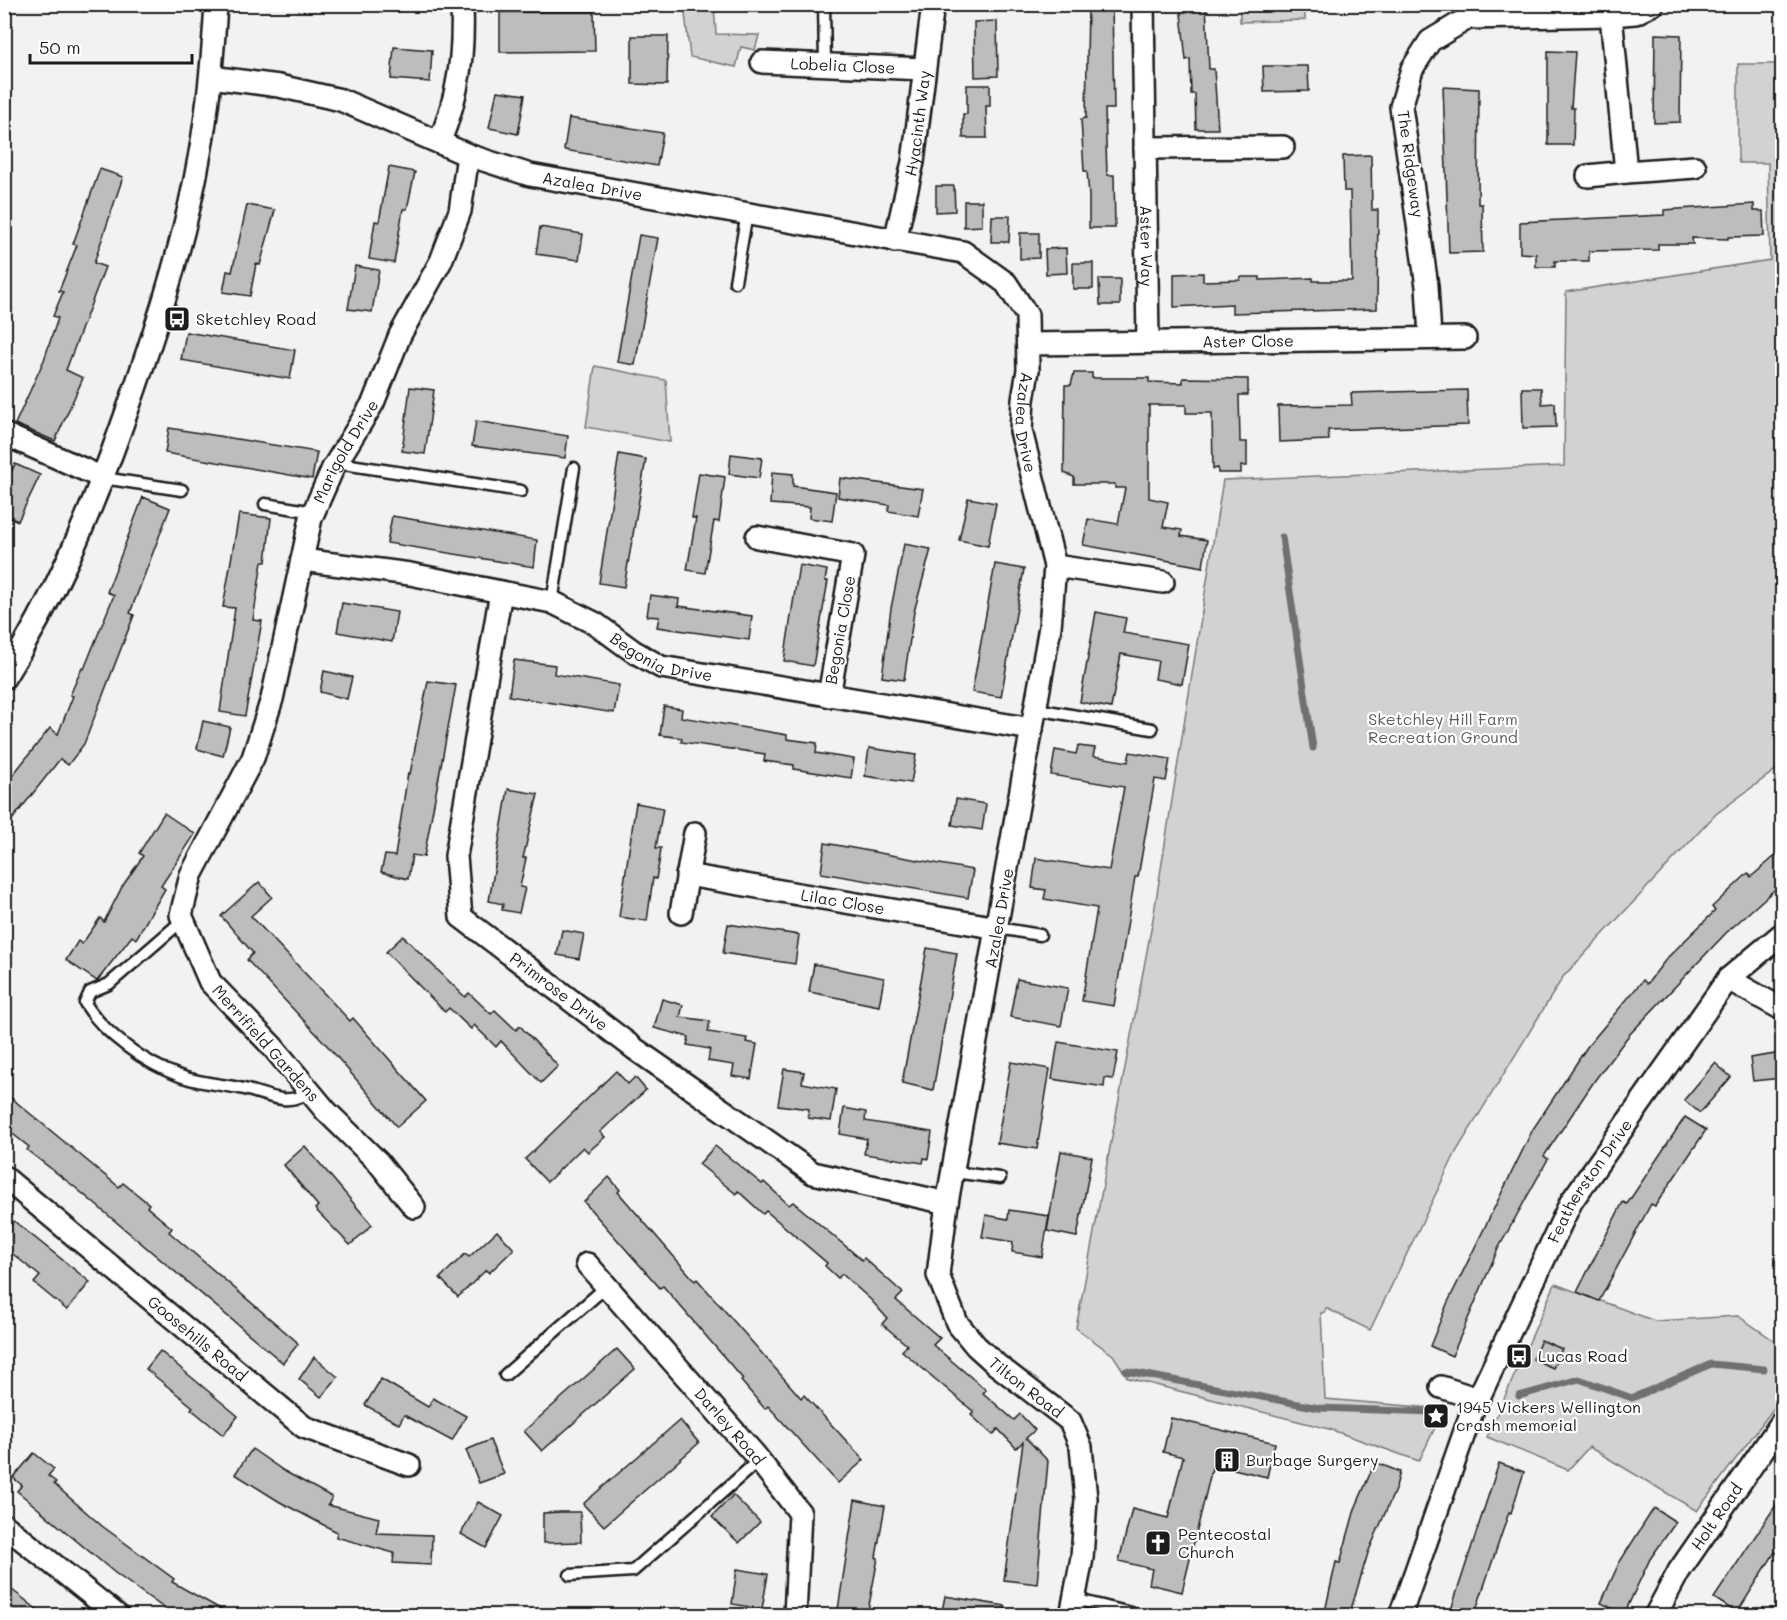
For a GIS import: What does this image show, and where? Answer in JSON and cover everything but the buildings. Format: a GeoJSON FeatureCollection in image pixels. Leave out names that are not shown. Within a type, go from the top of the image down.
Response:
{"type":"FeatureCollection","features":[{"type":"Feature","properties":{"kind":"street"},"geometry":{"type":"LineString","coordinates":[[4,678],[63,572],[103,478],[139,377],[184,224],[200,155],[211,77],[216,4]]}},
{"type":"Feature","properties":{"kind":"street"},"geometry":{"type":"LineString","coordinates":[[440,141],[453,108],[464,49],[462,4]]}},
{"type":"Feature","properties":{"kind":"street","name":"Hyacinth Way"},"geometry":{"type":"LineString","coordinates":[[895,241],[913,162],[933,4]]}},
{"type":"Feature","properties":{"kind":"street","name":"Aster Way"},"geometry":{"type":"LineString","coordinates":[[1143,4],[1148,342]]}},
{"type":"Feature","properties":{"kind":"street","name":"The Ridgeway"},"geometry":{"type":"LineString","coordinates":[[1430,337],[1428,286],[1401,107],[1412,69],[1430,41],[1468,18],[1611,15],[1635,13],[1653,4]]}},
{"type":"Feature","properties":{"kind":"street"},"geometry":{"type":"LineString","coordinates":[[1611,15],[1626,172]]}},
{"type":"Feature","properties":{"kind":"street","name":"Lobelia Close"},"geometry":{"type":"LineString","coordinates":[[762,62],[924,69]]}},
{"type":"Feature","properties":{"kind":"street","name":"Azalea Drive"},"geometry":{"type":"LineString","coordinates":[[211,77],[279,86],[341,100],[468,155],[530,175],[963,252],[1006,283],[1027,315],[1029,344],[1022,431],[1055,566],[1050,627],[942,1239]]}},
{"type":"Feature","properties":{"kind":"street"},"geometry":{"type":"LineString","coordinates":[[1145,148],[1283,147]]}},
{"type":"Feature","properties":{"kind":"street","name":"Marigold Drive"},"geometry":{"type":"LineString","coordinates":[[183,920],[181,915],[191,875],[253,758],[272,699],[314,512],[337,463],[372,403],[400,335],[441,261],[460,211],[468,155]]}},
{"type":"Feature","properties":{"kind":"street"},"geometry":{"type":"LineString","coordinates":[[1588,176],[1695,167]]}},
{"type":"Feature","properties":{"kind":"street","name":"Aster Close"},"geometry":{"type":"LineString","coordinates":[[1029,344],[1465,338]]}},
{"type":"Feature","properties":{"kind":"street"},"geometry":{"type":"LineString","coordinates":[[4,434],[103,478]]}},
{"type":"Feature","properties":{"kind":"street","name":"Begonia Close"},"geometry":{"type":"LineString","coordinates":[[757,537],[853,555],[829,696]]}},
{"type":"Feature","properties":{"kind":"street","name":"Begonia Drive"},"geometry":{"type":"LineString","coordinates":[[302,560],[410,574],[552,602],[596,624],[633,651],[661,667],[829,696],[1034,719]]}},
{"type":"Feature","properties":{"kind":"street"},"geometry":{"type":"LineString","coordinates":[[1055,566],[1163,582]]}},
{"type":"Feature","properties":{"kind":"street","name":"Primrose Drive"},"geometry":{"type":"LineString","coordinates":[[501,592],[456,856],[461,917],[635,1049],[813,1173],[947,1203]]}},
{"type":"Feature","properties":{"kind":"street"},"geometry":{"type":"LineString","coordinates":[[681,913],[695,833]]}},
{"type":"Feature","properties":{"kind":"street","name":"Lilac Close"},"geometry":{"type":"LineString","coordinates":[[687,875],[998,928]]}},
{"type":"Feature","properties":{"kind":"street","name":"Merrifield Gardens"},"geometry":{"type":"LineString","coordinates":[[183,920],[210,982],[272,1046],[310,1092],[378,1162],[414,1207]]}},
{"type":"Feature","properties":{"kind":"street","name":"Featherston Drive"},"geometry":{"type":"LineString","coordinates":[[1400,1616],[1478,1399],[1571,1202],[1728,980],[1782,934]]}},
{"type":"Feature","properties":{"kind":"street"},"geometry":{"type":"LineString","coordinates":[[1728,980],[1782,1009]]}},
{"type":"Feature","properties":{"kind":"street","name":"Goosehills Road"},"geometry":{"type":"LineString","coordinates":[[4,1177],[304,1427],[409,1465]]}},
{"type":"Feature","properties":{"kind":"street","name":"Tilton Road"},"geometry":{"type":"LineString","coordinates":[[942,1239],[938,1275],[957,1323],[976,1346],[1070,1421],[1082,1447],[1086,1499],[1082,1558],[1073,1607]]}},
{"type":"Feature","properties":{"kind":"street","name":"Darley Road"},"geometry":{"type":"LineString","coordinates":[[587,1264],[759,1460],[800,1513],[795,1616]]}},
{"type":"Feature","properties":{"kind":"street"},"geometry":{"type":"LineString","coordinates":[[1441,1387],[1478,1399]]}},
{"type":"Feature","properties":{"kind":"street","name":"Holt Road"},"geometry":{"type":"LineString","coordinates":[[1655,1616],[1679,1571],[1782,1422]]}},
{"type":"Feature","properties":{"kind":"street"},"geometry":{"type":"LineString","coordinates":[[4,1526],[117,1616]]}},
{"type":"Feature","properties":{"kind":"lane"},"geometry":{"type":"LineString","coordinates":[[824,4],[825,65]]}},
{"type":"Feature","properties":{"kind":"lane"},"geometry":{"type":"LineString","coordinates":[[735,282],[747,213]]}},
{"type":"Feature","properties":{"kind":"lane"},"geometry":{"type":"LineString","coordinates":[[337,463],[521,491]]}},
{"type":"Feature","properties":{"kind":"lane"},"geometry":{"type":"LineString","coordinates":[[552,602],[574,468]]}},
{"type":"Feature","properties":{"kind":"lane"},"geometry":{"type":"LineString","coordinates":[[103,478],[182,490]]}},
{"type":"Feature","properties":{"kind":"lane"},"geometry":{"type":"LineString","coordinates":[[265,504],[314,512]]}},
{"type":"Feature","properties":{"kind":"lane"},"geometry":{"type":"LineString","coordinates":[[1034,719],[1152,729]]}},
{"type":"Feature","properties":{"kind":"lane"},"geometry":{"type":"LineString","coordinates":[[183,920],[109,984],[90,992],[85,1003],[93,1016],[130,1047],[179,1076],[244,1089],[281,1101],[296,1100],[310,1092]]}},
{"type":"Feature","properties":{"kind":"lane"},"geometry":{"type":"LineString","coordinates":[[998,928],[1040,935]]}},
{"type":"Feature","properties":{"kind":"lane"},"geometry":{"type":"LineString","coordinates":[[953,1172],[1000,1178]]}},
{"type":"Feature","properties":{"kind":"lane"},"geometry":{"type":"LineString","coordinates":[[505,1375],[607,1286]]}},
{"type":"Feature","properties":{"kind":"lane"},"geometry":{"type":"LineString","coordinates":[[570,1575],[633,1570],[759,1460]]}},
{"type":"Feature","properties":{"kind":"lane"},"geometry":{"type":"LineString","coordinates":[[1073,1607],[1143,1616]]}},
{"type":"Feature","properties":{"kind":"green space"},"geometry":{"type":"Polygon","coordinates":[[[684,5],[714,5],[716,34],[759,35],[755,50],[741,47],[736,67],[690,57],[684,5]]]}},
{"type":"Feature","properties":{"kind":"green space"},"geometry":{"type":"Polygon","coordinates":[[[1240,5],[1305,5],[1305,20],[1240,22],[1240,5]]]}},
{"type":"Feature","properties":{"kind":"green space","name":"Sketchley Hill Farm Recreation Ground"},"geometry":{"type":"Polygon","coordinates":[[[1738,64],[1782,64],[1782,765],[1716,814],[1563,977],[1456,1152],[1370,1330],[1326,1308],[1325,1312],[1321,1313],[1325,1399],[1444,1409],[1419,1461],[1329,1429],[1128,1378],[1113,1355],[1076,1328],[1153,919],[1223,480],[1564,466],[1566,292],[1770,260],[1768,163],[1739,163],[1738,158],[1738,64]]]}},
{"type":"Feature","properties":{"kind":"green space"},"geometry":{"type":"Polygon","coordinates":[[[595,366],[666,380],[670,442],[586,427],[595,366]]]}},
{"type":"Feature","properties":{"kind":"green space"},"geometry":{"type":"Polygon","coordinates":[[[1555,1284],[1655,1321],[1738,1316],[1782,1346],[1782,1397],[1697,1511],[1589,1447],[1568,1470],[1487,1437],[1555,1284]]]}},
{"type":"Feature","properties":{"kind":"waterway"},"geometry":{"type":"LineString","coordinates":[[1282,537],[1313,748]]}},
{"type":"Feature","properties":{"kind":"waterway"},"geometry":{"type":"LineString","coordinates":[[1519,1396],[1579,1379],[1632,1398],[1711,1364],[1764,1369]]}},
{"type":"Feature","properties":{"kind":"waterway"},"geometry":{"type":"LineString","coordinates":[[1126,1371],[1319,1408],[1434,1412]]}},
{"type":"Feature","properties":{"kind":"place","name":"Sketchley Road"},"geometry":{"type":"Point","coordinates":[177,319]}},
{"type":"Feature","properties":{"kind":"place","name":"Lucas Road"},"geometry":{"type":"Point","coordinates":[1519,1356]}},
{"type":"Feature","properties":{"kind":"place","name":"1945 Vickers Wellington crash memorial"},"geometry":{"type":"Point","coordinates":[1436,1416]}},
{"type":"Feature","properties":{"kind":"place","name":"Burbage Surgery"},"geometry":{"type":"Point","coordinates":[1227,1460]}},
{"type":"Feature","properties":{"kind":"place","name":"Pentecostal Church"},"geometry":{"type":"Point","coordinates":[1158,1543]}}]}
